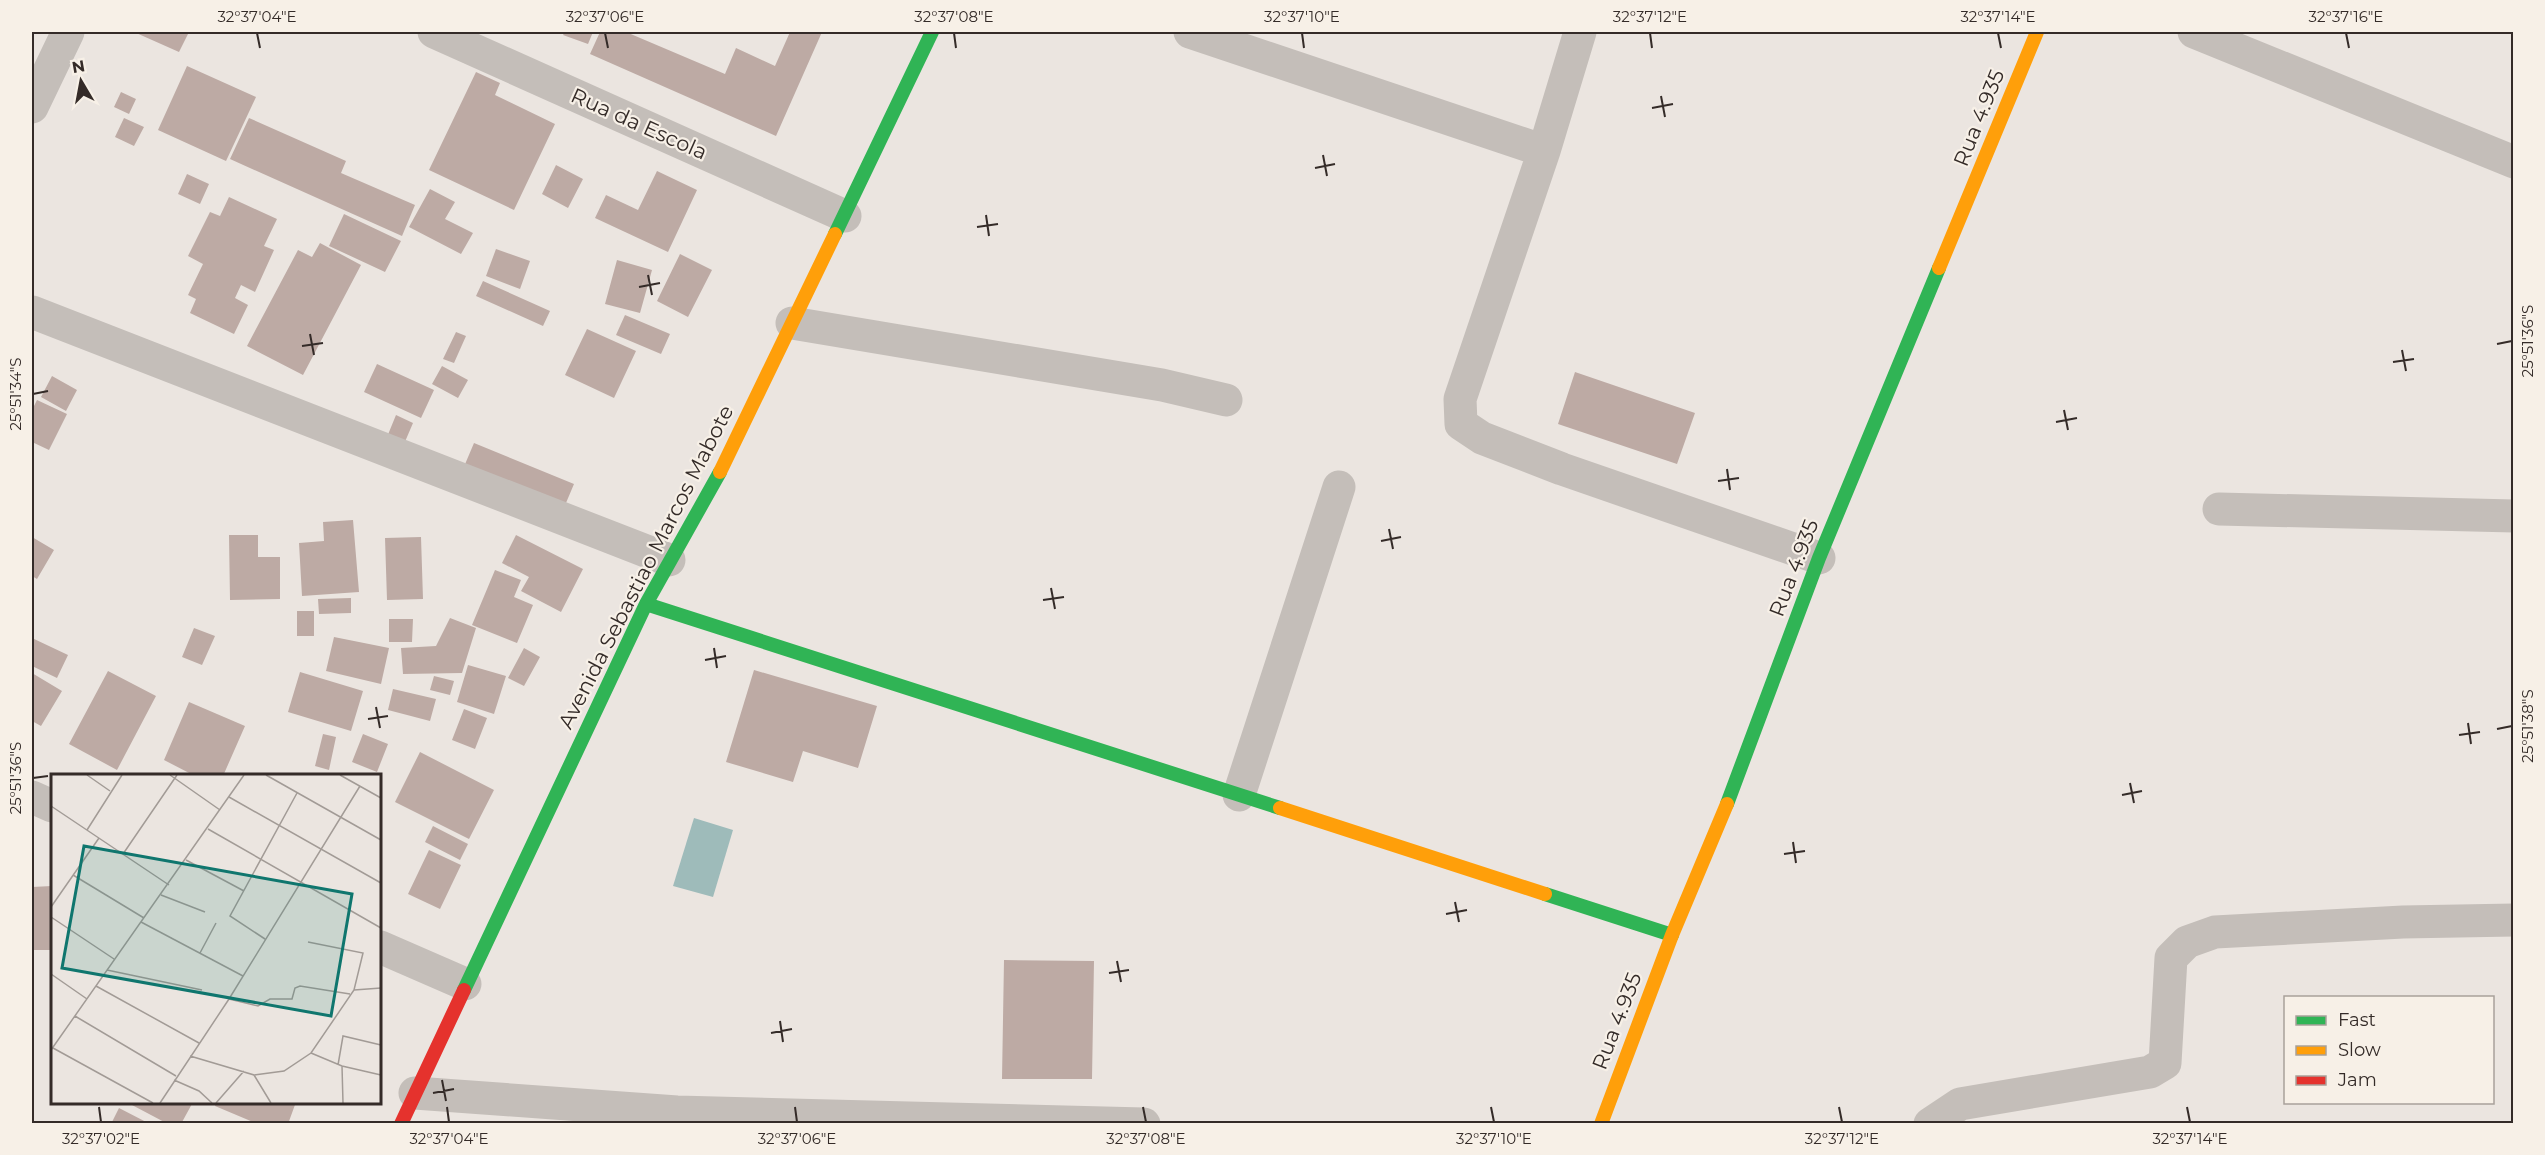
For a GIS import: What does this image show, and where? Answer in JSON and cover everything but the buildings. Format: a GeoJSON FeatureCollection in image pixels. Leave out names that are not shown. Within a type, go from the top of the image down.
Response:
{"type":"FeatureCollection","features":[{"type":"Feature","properties":{"kind":"street"},"geometry":{"type":"LineString","coordinates":[[32,107],[68,32]]}},
{"type":"Feature","properties":{"kind":"street","name":"Rua da Escola"},"geometry":{"type":"LineString","coordinates":[[434,32],[845,216]]}},
{"type":"Feature","properties":{"kind":"street","name":"Avenida Sebastiao Marcos Mabote"},"geometry":{"type":"LineString","coordinates":[[401,1124],[646,604],[720,472],[932,32]]}},
{"type":"Feature","properties":{"kind":"street"},"geometry":{"type":"LineString","coordinates":[[1190,32],[1544,151]]}},
{"type":"Feature","properties":{"kind":"street"},"geometry":{"type":"LineString","coordinates":[[1580,32],[1544,151],[1460,399],[1461,424],[1482,438],[1562,469],[1819,558]]}},
{"type":"Feature","properties":{"kind":"street","name":"Rua 4.935"},"geometry":{"type":"LineString","coordinates":[[1601,1124],[1672,935],[1719,825],[1819,558],[2037,32]]}},
{"type":"Feature","properties":{"kind":"street"},"geometry":{"type":"LineString","coordinates":[[2193,32],[2514,162]]}},
{"type":"Feature","properties":{"kind":"street"},"geometry":{"type":"LineString","coordinates":[[32,312],[669,560]]}},
{"type":"Feature","properties":{"kind":"street"},"geometry":{"type":"LineString","coordinates":[[792,323],[1162,386],[1226,400]]}},
{"type":"Feature","properties":{"kind":"street"},"geometry":{"type":"LineString","coordinates":[[1239,795],[1340,487]]}},
{"type":"Feature","properties":{"kind":"street"},"geometry":{"type":"LineString","coordinates":[[2219,509],[2514,516]]}},
{"type":"Feature","properties":{"kind":"street"},"geometry":{"type":"LineString","coordinates":[[646,604],[1672,935]]}},
{"type":"Feature","properties":{"kind":"street"},"geometry":{"type":"LineString","coordinates":[[32,797],[51,806]]}},
{"type":"Feature","properties":{"kind":"street"},"geometry":{"type":"LineString","coordinates":[[1930,1124],[1960,1104],[2150,1072],[2165,1063],[2171,958],[2187,942],[2215,933],[2403,922],[2514,920]]}},
{"type":"Feature","properties":{"kind":"street"},"geometry":{"type":"LineString","coordinates":[[381,947],[465,984]]}},
{"type":"Feature","properties":{"kind":"street"},"geometry":{"type":"LineString","coordinates":[[416,1093],[677,1112],[1144,1124]]}},
{"type":"Feature","properties":{"kind":"water"},"geometry":{"type":"Polygon","coordinates":[[[694,818],[733,830],[713,897],[673,886],[694,818]]]}},
{"type":"Feature","properties":{"kind":"traffic: fast"},"geometry":{"type":"LineString","coordinates":[[835,234],[932,32]]}},
{"type":"Feature","properties":{"kind":"traffic: fast"},"geometry":{"type":"LineString","coordinates":[[1727,804],[1819,558],[1939,268]]}},
{"type":"Feature","properties":{"kind":"traffic: fast"},"geometry":{"type":"LineString","coordinates":[[464,990],[646,604],[720,472]]}},
{"type":"Feature","properties":{"kind":"traffic: fast"},"geometry":{"type":"LineString","coordinates":[[646,604],[1280,808]]}},
{"type":"Feature","properties":{"kind":"traffic: fast"},"geometry":{"type":"LineString","coordinates":[[1545,894],[1672,935]]}},
{"type":"Feature","properties":{"kind":"traffic: slow"},"geometry":{"type":"LineString","coordinates":[[1939,268],[2037,32]]}},
{"type":"Feature","properties":{"kind":"traffic: slow"},"geometry":{"type":"LineString","coordinates":[[720,472],[835,234]]}},
{"type":"Feature","properties":{"kind":"traffic: slow"},"geometry":{"type":"LineString","coordinates":[[1601,1124],[1672,935],[1727,804]]}},
{"type":"Feature","properties":{"kind":"traffic: slow"},"geometry":{"type":"LineString","coordinates":[[1280,808],[1545,894]]}},
{"type":"Feature","properties":{"kind":"traffic: jam"},"geometry":{"type":"LineString","coordinates":[[401,1124],[464,990]]}}]}
